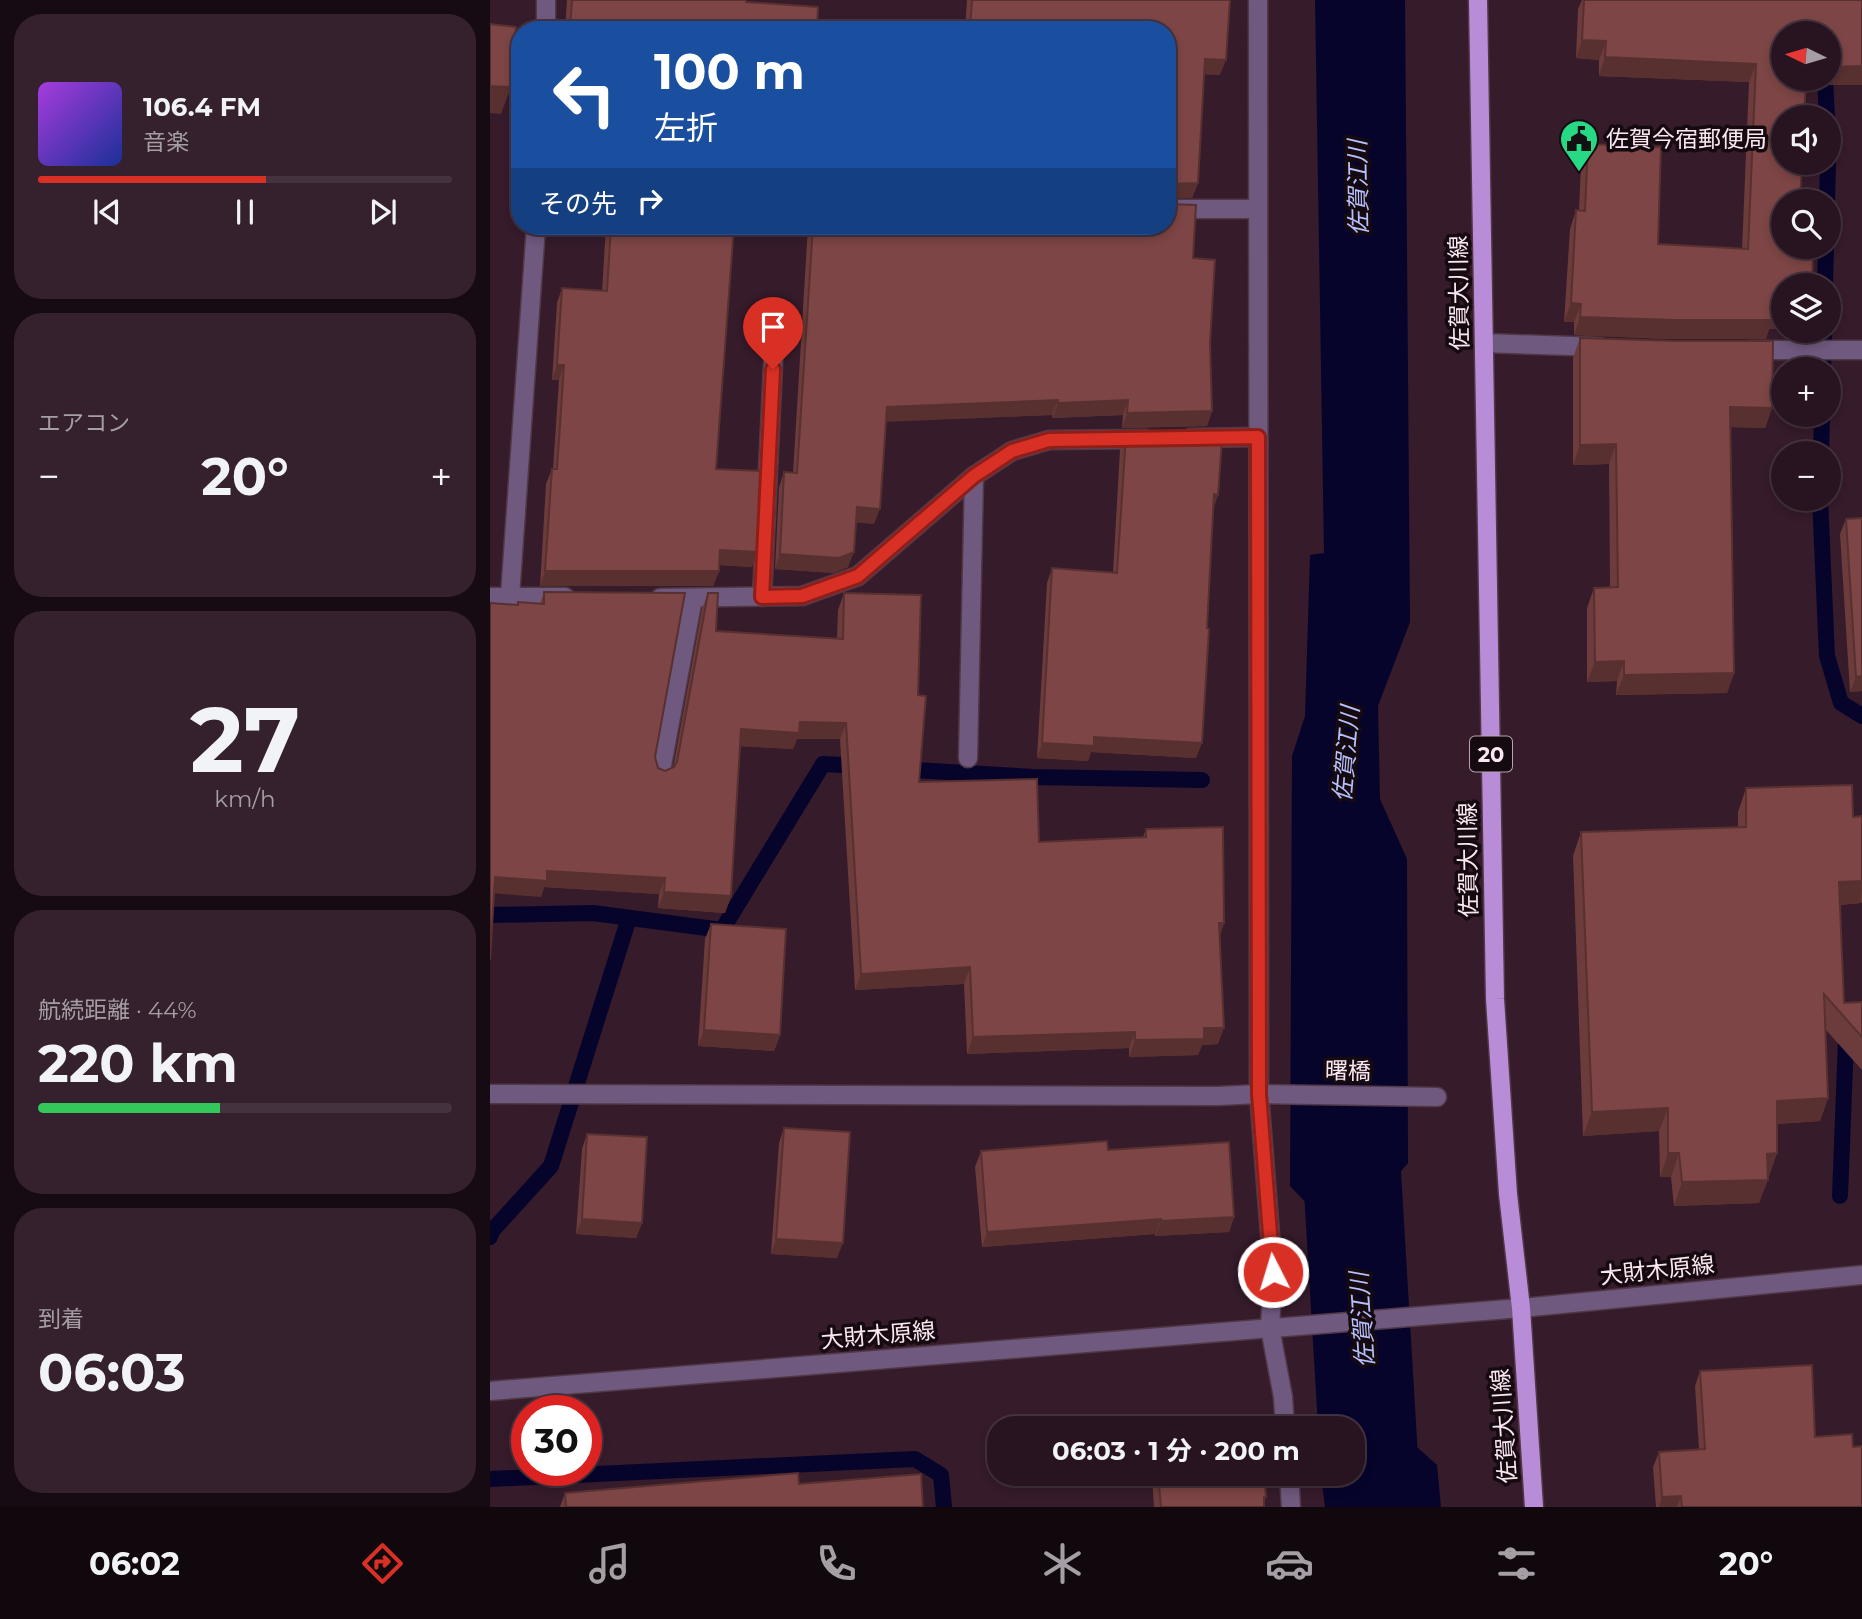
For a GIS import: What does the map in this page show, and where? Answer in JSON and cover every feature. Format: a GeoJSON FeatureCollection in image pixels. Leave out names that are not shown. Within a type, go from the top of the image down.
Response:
{"type":"FeatureCollection","features":[{"type":"Feature","properties":{"kind":"main road","name":"佐賀大川線"},"geometry":{"type":"LineString","coordinates":[[1478,0],[1495,999],[1508,1194],[1521,1308],[1534,1507]]}},
{"type":"Feature","properties":{"kind":"street"},"geometry":{"type":"LineString","coordinates":[[546,0],[546,21]]}},
{"type":"Feature","properties":{"kind":"street"},"geometry":{"type":"LineString","coordinates":[[1258,0],[1259,1094],[1273,1272],[1270,1328],[1284,1416]]}},
{"type":"Feature","properties":{"kind":"street"},"geometry":{"type":"LineString","coordinates":[[1176,209],[1258,209]]}},
{"type":"Feature","properties":{"kind":"street"},"geometry":{"type":"LineString","coordinates":[[510,596],[535,235]]}},
{"type":"Feature","properties":{"kind":"street"},"geometry":{"type":"LineString","coordinates":[[1484,343],[1617,347]]}},
{"type":"Feature","properties":{"kind":"street"},"geometry":{"type":"LineString","coordinates":[[762,597],[774,344]]}},
{"type":"Feature","properties":{"kind":"street"},"geometry":{"type":"LineString","coordinates":[[1734,350],[1856,350]]}},
{"type":"Feature","properties":{"kind":"street"},"geometry":{"type":"LineString","coordinates":[[641,598],[802,596],[858,576],[974,476],[1012,451],[1049,440],[1258,437]]}},
{"type":"Feature","properties":{"kind":"street"},"geometry":{"type":"LineString","coordinates":[[968,758],[974,476]]}},
{"type":"Feature","properties":{"kind":"street"},"geometry":{"type":"LineString","coordinates":[[490,597],[589,597]]}},
{"type":"Feature","properties":{"kind":"street"},"geometry":{"type":"LineString","coordinates":[[660,776],[693,598]]}},
{"type":"Feature","properties":{"kind":"street","name":"曙橋"},"geometry":{"type":"LineString","coordinates":[[490,1094],[1259,1094],[1437,1097]]}},
{"type":"Feature","properties":{"kind":"street","name":"大財木原線"},"geometry":{"type":"LineString","coordinates":[[490,1391],[1521,1308],[1862,1275]]}},
{"type":"Feature","properties":{"kind":"street"},"geometry":{"type":"LineString","coordinates":[[1290,1486],[1292,1507]]}},
{"type":"Feature","properties":{"kind":"water"},"geometry":{"type":"Polygon","coordinates":[[[1315,0],[1405,0],[1410,622],[1378,706],[1380,799],[1407,859],[1408,1163],[1371,1207],[1311,1208],[1290,1186],[1292,756],[1305,716],[1310,555],[1324,553],[1315,0]]]}},
{"type":"Feature","properties":{"kind":"water"},"geometry":{"type":"Polygon","coordinates":[[[1365,1429],[1397,1429],[1437,1465],[1441,1507],[1325,1507],[1323,1486],[1365,1486],[1365,1429]]]}},
{"type":"Feature","properties":{"kind":"building"},"geometry":{"type":"Polygon","coordinates":[[[572,0],[746,0],[818,7],[817,21],[571,21],[572,0]]]}},
{"type":"Feature","properties":{"kind":"building"},"geometry":{"type":"Polygon","coordinates":[[[972,0],[1230,0],[1226,60],[1205,59],[1198,183],[1176,184],[1176,21],[971,21],[972,0]]]}},
{"type":"Feature","properties":{"kind":"building"},"geometry":{"type":"Polygon","coordinates":[[[1584,0],[1862,0],[1862,66],[1841,67],[1841,21],[1771,21],[1771,91],[1805,91],[1805,105],[1771,105],[1771,175],[1801,175],[1801,189],[1771,189],[1771,259],[1813,259],[1812,273],[1771,273],[1771,320],[1580,317],[1581,304],[1571,303],[1576,210],[1585,211],[1588,144],[1661,147],[1658,244],[1748,249],[1756,64],[1605,57],[1606,41],[1582,40],[1584,0]]]}},
{"type":"Feature","properties":{"kind":"building"},"geometry":{"type":"Polygon","coordinates":[[[490,24],[511,26],[511,87],[490,86],[490,24]]]}},
{"type":"Feature","properties":{"kind":"building"},"geometry":{"type":"Polygon","coordinates":[[[1176,204],[1196,205],[1193,258],[1215,260],[1210,343],[1212,411],[1127,413],[1128,400],[887,407],[880,509],[857,507],[854,552],[839,558],[780,554],[784,472],[797,473],[812,235],[1176,235],[1176,204]]]}},
{"type":"Feature","properties":{"kind":"building"},"geometry":{"type":"Polygon","coordinates":[[[610,235],[733,235],[716,469],[761,471],[757,552],[720,550],[719,571],[545,571],[552,469],[557,469],[564,365],[557,365],[562,288],[607,291],[610,235]]]}},
{"type":"Feature","properties":{"kind":"building"},"geometry":{"type":"Polygon","coordinates":[[[1580,338],[1773,343],[1771,408],[1730,407],[1734,673],[1624,675],[1624,661],[1595,662],[1594,588],[1618,587],[1616,444],[1580,445],[1580,338]]]}},
{"type":"Feature","properties":{"kind":"building"},"geometry":{"type":"Polygon","coordinates":[[[1213,434],[1213,439],[1222,440],[1218,495],[1214,494],[1202,743],[1094,737],[1094,746],[1042,743],[1052,568],[1117,573],[1126,435],[1213,434]]]}},
{"type":"Feature","properties":{"kind":"building"},"geometry":{"type":"Polygon","coordinates":[[[1862,518],[1862,676],[1856,677],[1846,519],[1862,518]]]}},
{"type":"Feature","properties":{"kind":"building"},"geometry":{"type":"Polygon","coordinates":[[[544,592],[685,593],[655,757],[658,768],[665,771],[674,767],[677,762],[708,593],[718,593],[716,631],[843,639],[844,593],[921,595],[918,695],[926,696],[919,782],[1037,779],[1039,842],[1146,837],[1146,829],[1223,827],[1224,923],[1219,923],[1224,1028],[1204,1028],[1204,1039],[1135,1040],[1135,1032],[973,1037],[970,967],[861,974],[846,723],[800,722],[799,733],[741,729],[731,896],[664,892],[665,878],[547,871],[547,881],[495,877],[490,960],[490,603],[544,604],[544,592]]]}},
{"type":"Feature","properties":{"kind":"building"},"geometry":{"type":"Polygon","coordinates":[[[1852,785],[1853,817],[1862,816],[1862,881],[1839,882],[1844,1003],[1862,1002],[1862,1037],[1824,994],[1828,1098],[1777,1101],[1777,1153],[1767,1154],[1768,1180],[1682,1182],[1679,1153],[1668,1153],[1668,1108],[1592,1112],[1581,832],[1746,827],[1746,788],[1852,785]]]}},
{"type":"Feature","properties":{"kind":"building"},"geometry":{"type":"Polygon","coordinates":[[[711,924],[786,929],[780,1035],[704,1030],[711,924]]]}},
{"type":"Feature","properties":{"kind":"building"},"geometry":{"type":"Polygon","coordinates":[[[784,1128],[850,1132],[843,1243],[776,1239],[784,1128]]]}},
{"type":"Feature","properties":{"kind":"building"},"geometry":{"type":"Polygon","coordinates":[[[587,1134],[647,1137],[642,1223],[582,1219],[587,1134]]]}},
{"type":"Feature","properties":{"kind":"building"},"geometry":{"type":"Polygon","coordinates":[[[1107,1141],[1108,1150],[1229,1142],[1234,1217],[1161,1219],[987,1232],[981,1151],[1107,1141]]]}},
{"type":"Feature","properties":{"kind":"building"},"geometry":{"type":"Polygon","coordinates":[[[1812,1365],[1815,1437],[1852,1434],[1853,1447],[1862,1446],[1862,1507],[1682,1507],[1681,1496],[1662,1497],[1659,1452],[1705,1449],[1700,1371],[1812,1365]]]}},
{"type":"Feature","properties":{"kind":"building"},"geometry":{"type":"Polygon","coordinates":[[[798,1473],[799,1484],[921,1474],[923,1507],[566,1507],[565,1493],[798,1473]]]}},
{"type":"Feature","properties":{"kind":"building"},"geometry":{"type":"Polygon","coordinates":[[[1159,1486],[1265,1486],[1264,1507],[1161,1507],[1159,1486]]]}},
{"type":"Feature","properties":{"kind":"waterway"},"geometry":{"type":"LineString","coordinates":[[1826,91],[1826,105]]}},
{"type":"Feature","properties":{"kind":"waterway"},"geometry":{"type":"LineString","coordinates":[[1827,189],[1828,175]]}},
{"type":"Feature","properties":{"kind":"waterway"},"geometry":{"type":"LineString","coordinates":[[1825,273],[1826,259]]}},
{"type":"Feature","properties":{"kind":"waterway"},"geometry":{"type":"LineString","coordinates":[[1823,357],[1824,343]]}},
{"type":"Feature","properties":{"kind":"waterway"},"geometry":{"type":"LineString","coordinates":[[1821,441],[1822,427]]}},
{"type":"Feature","properties":{"kind":"waterway"},"geometry":{"type":"LineString","coordinates":[[1821,511],[1827,656],[1841,703],[1862,716]]}},
{"type":"Feature","properties":{"kind":"waterway"},"geometry":{"type":"LineString","coordinates":[[490,915],[593,913],[722,930],[823,764],[862,766]]}},
{"type":"Feature","properties":{"kind":"waterway"},"geometry":{"type":"LineString","coordinates":[[898,769],[1033,777],[1202,780]]}},
{"type":"Feature","properties":{"kind":"waterway"},"geometry":{"type":"LineString","coordinates":[[490,1237],[492,1231],[551,1166],[629,918]]}},
{"type":"Feature","properties":{"kind":"waterway"},"geometry":{"type":"LineString","coordinates":[[1840,1196],[1847,1014],[1862,1013]]}},
{"type":"Feature","properties":{"kind":"waterway","name":"佐賀江川"},"geometry":{"type":"LineString","coordinates":[[1346,1073],[1370,1475],[1375,1507]]}},
{"type":"Feature","properties":{"kind":"waterway"},"geometry":{"type":"LineString","coordinates":[[490,1479],[915,1459],[941,1475],[944,1507]]}},
{"type":"Feature","properties":{"kind":"place","name":"佐賀今宿郵便局"},"geometry":{"type":"Point","coordinates":[1579,173]}},
{"type":"Feature","properties":{"kind":"route"},"geometry":{"type":"LineString","coordinates":[[773,369],[762,597],[802,596],[858,576],[974,476],[1012,451],[1049,440],[1258,437],[1259,1094],[1273,1272]]}}]}
